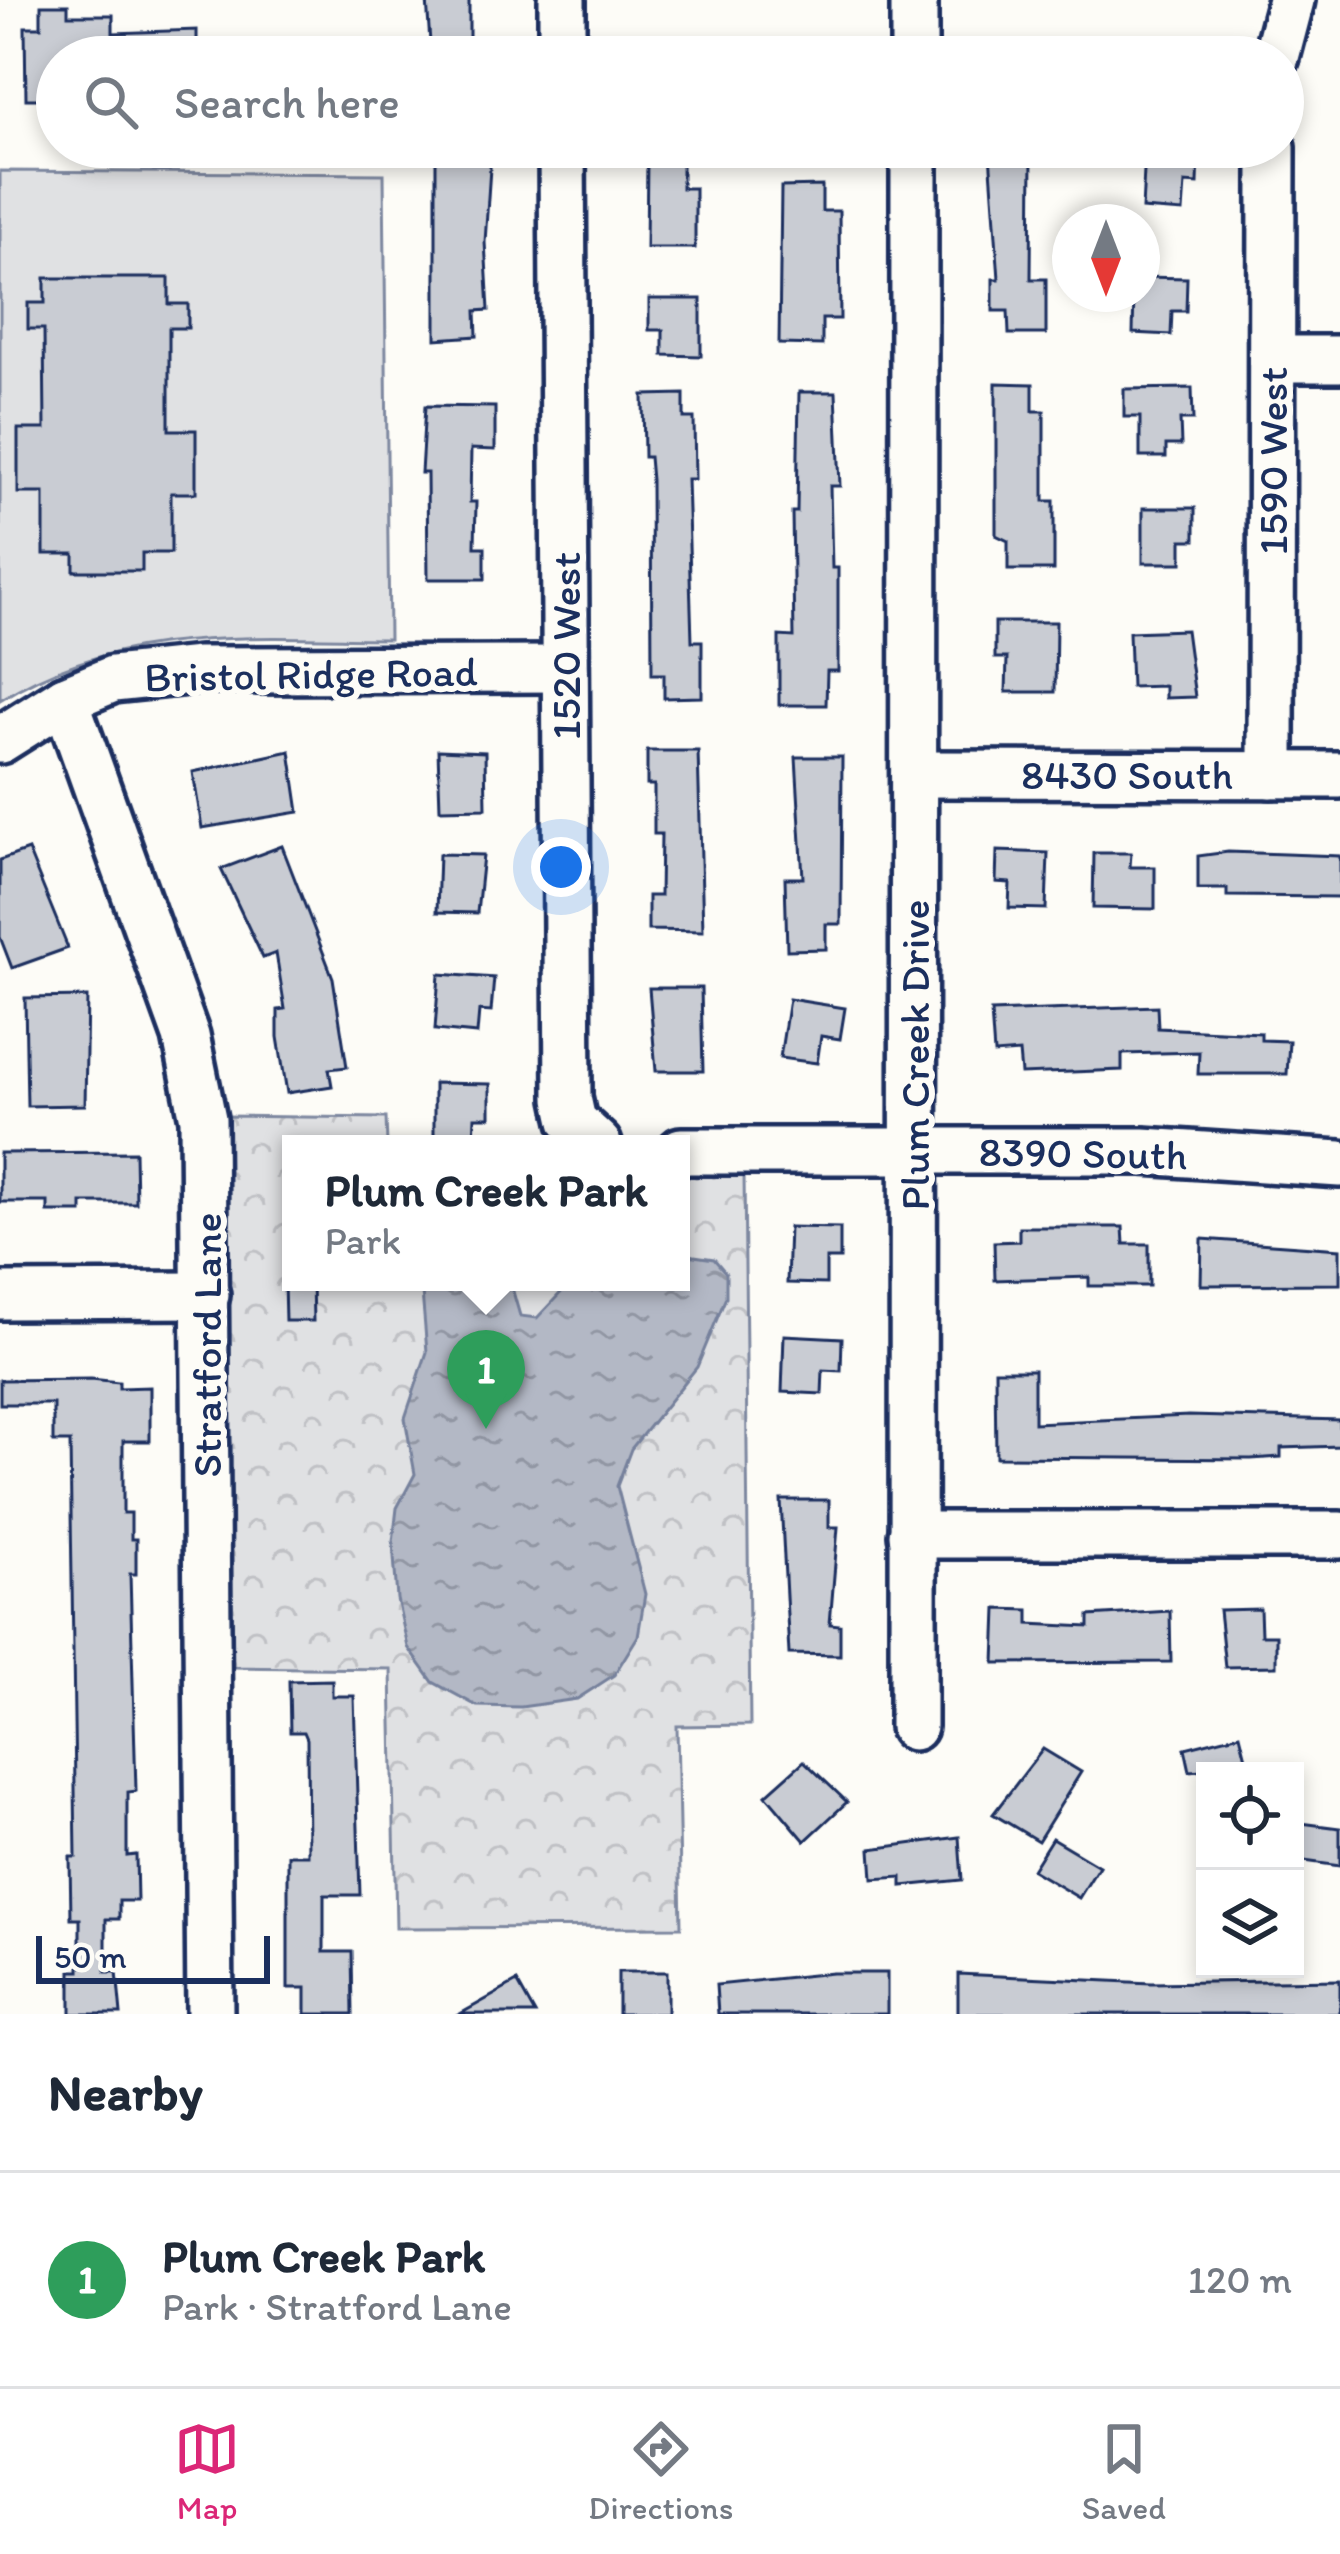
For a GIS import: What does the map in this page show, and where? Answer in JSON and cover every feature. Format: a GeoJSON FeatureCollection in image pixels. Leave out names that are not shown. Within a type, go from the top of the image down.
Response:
{"type":"FeatureCollection","features":[{"type":"Feature","properties":{"kind":"street"},"geometry":{"type":"LineString","coordinates":[[562,0],[562,36]]}},
{"type":"Feature","properties":{"kind":"street"},"geometry":{"type":"LineString","coordinates":[[914,0],[914,36]]}},
{"type":"Feature","properties":{"kind":"street"},"geometry":{"type":"LineString","coordinates":[[1282,36],[1291,0]]}},
{"type":"Feature","properties":{"kind":"street","name":"1520 West"},"geometry":{"type":"LineString","coordinates":[[562,168],[568,1098],[573,1121],[586,1135]]}},
{"type":"Feature","properties":{"kind":"street","name":"Plum Creek Drive"},"geometry":{"type":"LineString","coordinates":[[913,1727],[914,168]]}},
{"type":"Feature","properties":{"kind":"street","name":"1590 West"},"geometry":{"type":"LineString","coordinates":[[1271,775],[1272,168]]}},
{"type":"Feature","properties":{"kind":"street"},"geometry":{"type":"LineString","coordinates":[[1272,359],[1340,359]]}},
{"type":"Feature","properties":{"kind":"street","name":"Bristol Ridge Road"},"geometry":{"type":"LineString","coordinates":[[0,740],[65,699],[113,679],[199,670],[566,669]]}},
{"type":"Feature","properties":{"kind":"street","name":"Stratford Lane"},"geometry":{"type":"LineString","coordinates":[[65,699],[199,1083],[206,1295],[210,2014]]}},
{"type":"Feature","properties":{"kind":"street","name":"8430 South"},"geometry":{"type":"LineString","coordinates":[[914,774],[1340,775]]}},
{"type":"Feature","properties":{"kind":"street","name":"8390 South"},"geometry":{"type":"LineString","coordinates":[[690,1151],[1143,1151],[1340,1164]]}},
{"type":"Feature","properties":{"kind":"street"},"geometry":{"type":"LineString","coordinates":[[0,1295],[206,1295]]}},
{"type":"Feature","properties":{"kind":"street"},"geometry":{"type":"LineString","coordinates":[[912,1535],[1340,1535]]}},
{"type":"Feature","properties":{"kind":"green space"},"geometry":{"type":"Polygon","coordinates":[[[0,171],[384,174],[389,639],[238,638],[140,647],[45,676],[0,700],[0,171]]]}},
{"type":"Feature","properties":{"kind":"green space"},"geometry":{"type":"Polygon","coordinates":[[[224,1116],[386,1118],[387,1135],[282,1135],[282,1291],[690,1291],[690,1173],[744,1173],[750,1725],[677,1726],[681,1927],[396,1928],[391,1669],[227,1667],[224,1116]]]}},
{"type":"Feature","properties":{"kind":"water"},"geometry":{"type":"Polygon","coordinates":[[[690,1255],[714,1259],[726,1273],[726,1297],[697,1367],[631,1449],[617,1486],[645,1594],[638,1636],[614,1675],[577,1699],[521,1707],[477,1706],[433,1682],[408,1647],[397,1599],[393,1542],[397,1508],[415,1474],[405,1418],[427,1352],[422,1292],[513,1291],[520,1316],[537,1318],[562,1291],[690,1291],[690,1255]]]}},
{"type":"Feature","properties":{"kind":"building"},"geometry":{"type":"Polygon","coordinates":[[[427,0],[469,0],[469,36],[430,36],[427,0]]]}},
{"type":"Feature","properties":{"kind":"building"},"geometry":{"type":"Polygon","coordinates":[[[41,5],[68,5],[68,15],[113,15],[113,33],[197,30],[197,36],[36,36],[36,99],[26,99],[25,27],[41,27],[41,5]]]}},
{"type":"Feature","properties":{"kind":"building"},"geometry":{"type":"Polygon","coordinates":[[[436,168],[490,168],[485,242],[489,310],[476,311],[477,336],[436,339],[436,168]]]}},
{"type":"Feature","properties":{"kind":"building"},"geometry":{"type":"Polygon","coordinates":[[[647,168],[682,168],[682,188],[695,188],[695,248],[646,248],[647,168]]]}},
{"type":"Feature","properties":{"kind":"building"},"geometry":{"type":"Polygon","coordinates":[[[991,168],[1032,168],[1031,279],[1046,279],[1046,334],[1009,334],[1008,311],[993,311],[993,279],[999,279],[991,168]]]}},
{"type":"Feature","properties":{"kind":"building"},"geometry":{"type":"Polygon","coordinates":[[[1144,168],[1199,168],[1198,184],[1185,183],[1183,212],[1142,204],[1144,168]]]}},
{"type":"Feature","properties":{"kind":"building"},"geometry":{"type":"Polygon","coordinates":[[[822,186],[822,211],[839,211],[840,319],[822,319],[822,345],[779,344],[781,187],[822,186]]]}},
{"type":"Feature","properties":{"kind":"building"},"geometry":{"type":"Polygon","coordinates":[[[1160,277],[1187,278],[1186,311],[1172,311],[1171,335],[1133,333],[1134,312],[1160,312],[1160,277]]]}},
{"type":"Feature","properties":{"kind":"building"},"geometry":{"type":"Polygon","coordinates":[[[45,278],[169,278],[169,304],[188,304],[188,328],[169,328],[169,430],[196,430],[196,493],[171,493],[171,553],[142,553],[142,571],[74,571],[74,554],[44,554],[44,493],[18,493],[18,429],[45,429],[44,329],[28,329],[28,303],[45,303],[45,278]]]}},
{"type":"Feature","properties":{"kind":"building"},"geometry":{"type":"Polygon","coordinates":[[[649,299],[701,299],[701,356],[663,355],[663,330],[649,330],[649,299]]]}},
{"type":"Feature","properties":{"kind":"building"},"geometry":{"type":"Polygon","coordinates":[[[996,383],[1033,384],[1033,411],[1044,411],[1044,501],[1054,501],[1054,570],[1008,570],[1008,541],[996,535],[996,383]]]}},
{"type":"Feature","properties":{"kind":"building"},"geometry":{"type":"Polygon","coordinates":[[[1192,388],[1193,420],[1180,420],[1181,445],[1166,445],[1166,457],[1140,457],[1140,417],[1124,417],[1124,389],[1192,388]]]}},
{"type":"Feature","properties":{"kind":"building"},"geometry":{"type":"Polygon","coordinates":[[[799,392],[836,392],[840,486],[830,486],[832,568],[838,568],[838,671],[827,671],[826,705],[779,705],[779,636],[794,637],[792,512],[797,512],[799,392]]]}},
{"type":"Feature","properties":{"kind":"building"},"geometry":{"type":"Polygon","coordinates":[[[684,394],[684,418],[694,418],[695,479],[687,479],[692,641],[702,641],[702,697],[664,698],[664,674],[652,674],[651,480],[649,457],[644,457],[643,395],[684,394]]]}},
{"type":"Feature","properties":{"kind":"building"},"geometry":{"type":"Polygon","coordinates":[[[425,406],[495,407],[495,450],[471,449],[470,502],[476,502],[475,547],[485,547],[485,579],[428,579],[427,473],[421,473],[425,406]]]}},
{"type":"Feature","properties":{"kind":"building"},"geometry":{"type":"Polygon","coordinates":[[[1143,508],[1195,508],[1195,540],[1182,540],[1182,563],[1143,563],[1143,508]]]}},
{"type":"Feature","properties":{"kind":"building"},"geometry":{"type":"Polygon","coordinates":[[[995,622],[1056,622],[1055,692],[1006,692],[1007,658],[995,658],[995,622]]]}},
{"type":"Feature","properties":{"kind":"building"},"geometry":{"type":"Polygon","coordinates":[[[1186,630],[1195,697],[1165,698],[1165,686],[1131,687],[1129,632],[1186,630]]]}},
{"type":"Feature","properties":{"kind":"building"},"geometry":{"type":"Polygon","coordinates":[[[438,750],[485,752],[486,808],[440,809],[438,750]]]}},
{"type":"Feature","properties":{"kind":"building"},"geometry":{"type":"Polygon","coordinates":[[[290,751],[299,812],[202,828],[193,772],[290,751]]]}},
{"type":"Feature","properties":{"kind":"building"},"geometry":{"type":"Polygon","coordinates":[[[647,751],[698,751],[703,931],[648,930],[648,896],[660,896],[661,834],[654,834],[654,785],[647,785],[647,751]]]}},
{"type":"Feature","properties":{"kind":"building"},"geometry":{"type":"Polygon","coordinates":[[[796,757],[842,757],[841,924],[826,924],[826,949],[787,950],[785,878],[803,878],[796,757]]]}},
{"type":"Feature","properties":{"kind":"building"},"geometry":{"type":"Polygon","coordinates":[[[282,846],[333,978],[347,1067],[329,1069],[332,1086],[287,1093],[278,1037],[278,1010],[285,1009],[276,953],[263,958],[221,869],[282,846]]]}},
{"type":"Feature","properties":{"kind":"building"},"geometry":{"type":"Polygon","coordinates":[[[28,850],[68,948],[12,968],[0,937],[0,860],[28,850]]]}},
{"type":"Feature","properties":{"kind":"building"},"geometry":{"type":"Polygon","coordinates":[[[997,851],[1048,853],[1046,909],[1009,908],[1010,883],[996,882],[997,851]]]}},
{"type":"Feature","properties":{"kind":"building"},"geometry":{"type":"Polygon","coordinates":[[[1228,852],[1340,856],[1340,897],[1227,896],[1227,889],[1198,889],[1198,856],[1228,852]]]}},
{"type":"Feature","properties":{"kind":"building"},"geometry":{"type":"Polygon","coordinates":[[[1094,853],[1131,853],[1130,867],[1155,867],[1155,909],[1093,908],[1094,853]]]}},
{"type":"Feature","properties":{"kind":"building"},"geometry":{"type":"Polygon","coordinates":[[[439,854],[483,855],[477,913],[437,912],[439,854]]]}},
{"type":"Feature","properties":{"kind":"building"},"geometry":{"type":"Polygon","coordinates":[[[439,974],[494,978],[491,1012],[479,1011],[477,1034],[435,1030],[439,974]]]}},
{"type":"Feature","properties":{"kind":"building"},"geometry":{"type":"Polygon","coordinates":[[[649,988],[701,988],[703,1071],[656,1071],[649,988]]]}},
{"type":"Feature","properties":{"kind":"building"},"geometry":{"type":"Polygon","coordinates":[[[87,997],[85,1105],[27,1106],[25,998],[87,997]]]}},
{"type":"Feature","properties":{"kind":"building"},"geometry":{"type":"Polygon","coordinates":[[[789,999],[845,1008],[840,1039],[821,1036],[817,1063],[780,1058],[789,999]]]}},
{"type":"Feature","properties":{"kind":"building"},"geometry":{"type":"Polygon","coordinates":[[[1157,1006],[1158,1028],[1261,1033],[1261,1040],[1289,1041],[1287,1074],[1198,1074],[1199,1052],[1122,1054],[1122,1070],[1021,1074],[1019,1052],[994,1054],[991,1012],[1157,1006]]]}},
{"type":"Feature","properties":{"kind":"building"},"geometry":{"type":"Polygon","coordinates":[[[434,1083],[490,1084],[490,1117],[475,1117],[474,1135],[434,1135],[434,1083]]]}},
{"type":"Feature","properties":{"kind":"building"},"geometry":{"type":"Polygon","coordinates":[[[135,1152],[136,1203],[82,1203],[82,1212],[48,1212],[48,1202],[0,1202],[0,1153],[135,1152]]]}},
{"type":"Feature","properties":{"kind":"building"},"geometry":{"type":"Polygon","coordinates":[[[789,1227],[840,1228],[840,1259],[826,1259],[826,1284],[787,1283],[789,1227]]]}},
{"type":"Feature","properties":{"kind":"building"},"geometry":{"type":"Polygon","coordinates":[[[1019,1227],[1123,1227],[1124,1244],[1149,1244],[1149,1286],[1089,1286],[1089,1277],[995,1280],[994,1242],[1019,1241],[1019,1227]]]}},
{"type":"Feature","properties":{"kind":"building"},"geometry":{"type":"Polygon","coordinates":[[[1202,1239],[1340,1249],[1340,1284],[1201,1285],[1202,1239]]]}},
{"type":"Feature","properties":{"kind":"building"},"geometry":{"type":"Polygon","coordinates":[[[284,1291],[312,1291],[313,1321],[285,1321],[284,1291]]]}},
{"type":"Feature","properties":{"kind":"building"},"geometry":{"type":"Polygon","coordinates":[[[784,1335],[842,1338],[841,1371],[823,1370],[822,1394],[782,1392],[784,1335]]]}},
{"type":"Feature","properties":{"kind":"building"},"geometry":{"type":"Polygon","coordinates":[[[995,1370],[1034,1370],[1034,1423],[1189,1416],[1340,1420],[1340,1446],[1281,1448],[1281,1457],[1251,1459],[996,1457],[995,1370]]]}},
{"type":"Feature","properties":{"kind":"building"},"geometry":{"type":"Polygon","coordinates":[[[0,1380],[119,1382],[119,1388],[150,1387],[150,1441],[123,1441],[123,1513],[131,1513],[131,1539],[136,1539],[136,1574],[130,1574],[136,1791],[127,1792],[127,1856],[136,1855],[137,1901],[119,1901],[119,1919],[106,1919],[106,1972],[117,1972],[121,2014],[71,2014],[71,1971],[80,1971],[80,1919],[71,1919],[70,1857],[76,1857],[70,1442],[53,1442],[53,1404],[0,1404],[0,1380]]]}},
{"type":"Feature","properties":{"kind":"building"},"geometry":{"type":"Polygon","coordinates":[[[781,1500],[829,1500],[829,1527],[838,1527],[830,1624],[840,1625],[840,1655],[789,1654],[781,1500]]]}},
{"type":"Feature","properties":{"kind":"building"},"geometry":{"type":"Polygon","coordinates":[[[997,1609],[1029,1610],[1029,1624],[1089,1627],[1089,1616],[1170,1611],[1171,1662],[995,1663],[997,1609]]]}},
{"type":"Feature","properties":{"kind":"building"},"geometry":{"type":"Polygon","coordinates":[[[1260,1609],[1261,1635],[1276,1635],[1276,1666],[1225,1667],[1219,1610],[1260,1609]]]}},
{"type":"Feature","properties":{"kind":"building"},"geometry":{"type":"Polygon","coordinates":[[[332,1680],[332,1696],[354,1696],[360,1895],[324,1895],[324,1952],[352,1952],[353,2014],[306,2014],[306,1988],[288,1988],[288,1855],[308,1855],[307,1739],[304,1732],[290,1732],[289,1681],[332,1680]]]}},
{"type":"Feature","properties":{"kind":"building"},"geometry":{"type":"Polygon","coordinates":[[[1240,1734],[1247,1762],[1196,1762],[1196,1770],[1190,1771],[1185,1748],[1240,1734]]]}},
{"type":"Feature","properties":{"kind":"building"},"geometry":{"type":"Polygon","coordinates":[[[1043,1749],[1081,1772],[1038,1841],[993,1814],[1043,1749]]]}},
{"type":"Feature","properties":{"kind":"building"},"geometry":{"type":"Polygon","coordinates":[[[804,1761],[847,1802],[805,1841],[766,1795],[804,1761]]]}},
{"type":"Feature","properties":{"kind":"building"},"geometry":{"type":"Polygon","coordinates":[[[1304,1823],[1340,1828],[1340,1866],[1304,1861],[1304,1823]]]}},
{"type":"Feature","properties":{"kind":"building"},"geometry":{"type":"Polygon","coordinates":[[[959,1837],[962,1880],[902,1886],[902,1877],[873,1879],[871,1849],[959,1837]]]}},
{"type":"Feature","properties":{"kind":"building"},"geometry":{"type":"Polygon","coordinates":[[[1052,1838],[1099,1866],[1079,1898],[1032,1870],[1052,1838]]]}},
{"type":"Feature","properties":{"kind":"building"},"geometry":{"type":"Polygon","coordinates":[[[618,1972],[667,1972],[667,2014],[618,2014],[618,1972]]]}},
{"type":"Feature","properties":{"kind":"building"},"geometry":{"type":"Polygon","coordinates":[[[832,1973],[887,1973],[887,2014],[718,2014],[716,1985],[832,1973]]]}},
{"type":"Feature","properties":{"kind":"building"},"geometry":{"type":"Polygon","coordinates":[[[958,1974],[1151,1983],[1340,1980],[1340,2014],[958,2014],[958,1974]]]}},
{"type":"Feature","properties":{"kind":"building"},"geometry":{"type":"Polygon","coordinates":[[[517,1982],[535,2014],[460,2014],[517,1982]]]}},
{"type":"Feature","properties":{"kind":"place","name":"Plum Creek Park"},"geometry":{"type":"Point","coordinates":[486,1429]}}]}
